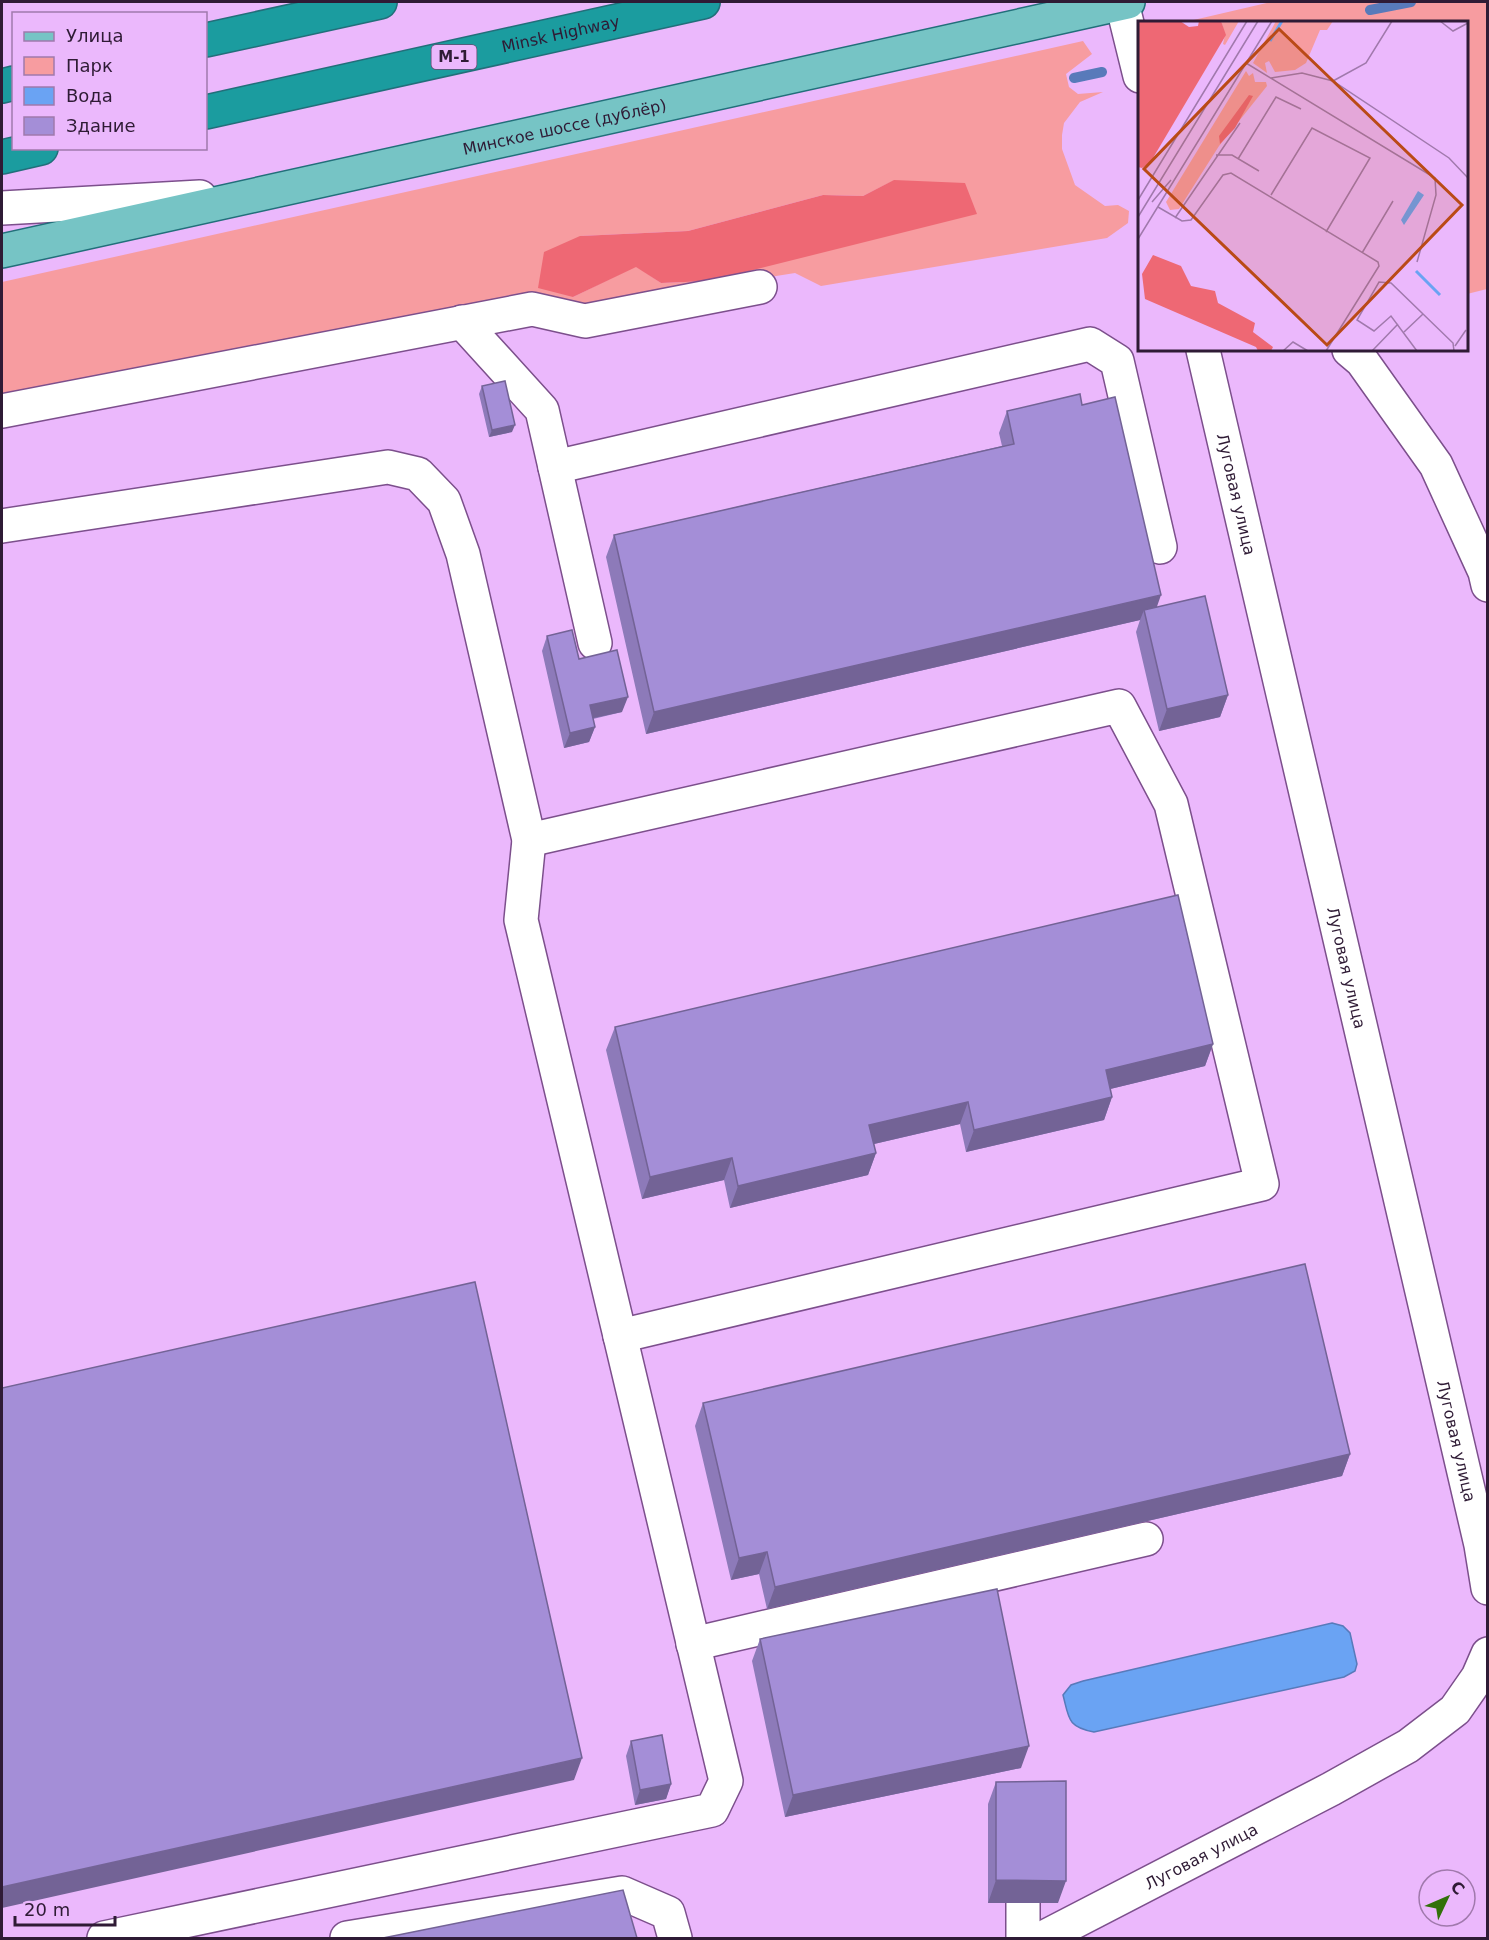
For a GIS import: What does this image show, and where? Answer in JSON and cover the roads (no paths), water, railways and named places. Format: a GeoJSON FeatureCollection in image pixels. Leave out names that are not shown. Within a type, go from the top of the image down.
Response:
{"type":"FeatureCollection","features":[{"type":"Feature","properties":{"kind":"highway"},"geometry":{"type":"LineString","coordinates":[[207,40],[381,2]]}},
{"type":"Feature","properties":{"kind":"highway","name":"Minsk Highway"},"geometry":{"type":"LineString","coordinates":[[207,112],[703,2]]}},
{"type":"Feature","properties":{"kind":"highway"},"geometry":{"type":"LineString","coordinates":[[2,157],[32,150]]}},
{"type":"Feature","properties":{"kind":"main road","name":"Минское шоссе (дублёр)"},"geometry":{"type":"LineString","coordinates":[[2,251],[1125,2]]}},
{"type":"Feature","properties":{"kind":"street"},"geometry":{"type":"LineString","coordinates":[[1125,2],[1138,66]]}},
{"type":"Feature","properties":{"kind":"street"},"geometry":{"type":"LineString","coordinates":[[2,208],[255,194]]}},
{"type":"Feature","properties":{"kind":"street"},"geometry":{"type":"LineString","coordinates":[[2,411],[532,309],[585,321],[760,286]]}},
{"type":"Feature","properties":{"kind":"street"},"geometry":{"type":"LineString","coordinates":[[462,322],[542,410],[595,643]]}},
{"type":"Feature","properties":{"kind":"street"},"geometry":{"type":"LineString","coordinates":[[555,467],[1090,344],[1117,361],[1160,548]]}},
{"type":"Feature","properties":{"kind":"street","name":"Луговая улица"},"geometry":{"type":"LineString","coordinates":[[1203,351],[1481,1545],[1488,1588]]}},
{"type":"Feature","properties":{"kind":"street"},"geometry":{"type":"LineString","coordinates":[[1350,351],[1362,361],[1436,465],[1487,577]]}},
{"type":"Feature","properties":{"kind":"street"},"geometry":{"type":"LineString","coordinates":[[2,526],[388,467],[418,474],[444,501],[463,554],[529,840],[521,920],[726,1780],[712,1810],[104,1938]]}},
{"type":"Feature","properties":{"kind":"street"},"geometry":{"type":"LineString","coordinates":[[529,840],[1119,706],[1172,804],[1262,1184],[620,1336]]}},
{"type":"Feature","properties":{"kind":"street"},"geometry":{"type":"LineString","coordinates":[[693,1644],[1146,1539]]}},
{"type":"Feature","properties":{"kind":"street","name":"Луговая улица"},"geometry":{"type":"LineString","coordinates":[[1043,1938],[1331,1789],[1408,1746],[1455,1710],[1478,1677],[1488,1654]]}},
{"type":"Feature","properties":{"kind":"street"},"geometry":{"type":"LineString","coordinates":[[347,1938],[622,1893],[668,1913],[675,1938]]}},
{"type":"Feature","properties":{"kind":"street"},"geometry":{"type":"LineString","coordinates":[[1023,1903],[1023,1938]]}},
{"type":"Feature","properties":{"kind":"water"},"geometry":{"type":"Polygon","coordinates":[[[1332,1623],[1343,1626],[1350,1633],[1357,1664],[1355,1671],[1344,1677],[1094,1732],[1074,1724],[1068,1715],[1063,1695],[1071,1685],[1332,1623]]]}},
{"type":"Feature","properties":{"kind":"waterway"},"geometry":{"type":"LineString","coordinates":[[1370,10],[1411,2]]}},
{"type":"Feature","properties":{"kind":"waterway"},"geometry":{"type":"LineString","coordinates":[[1074,78],[1102,72]]}}]}
